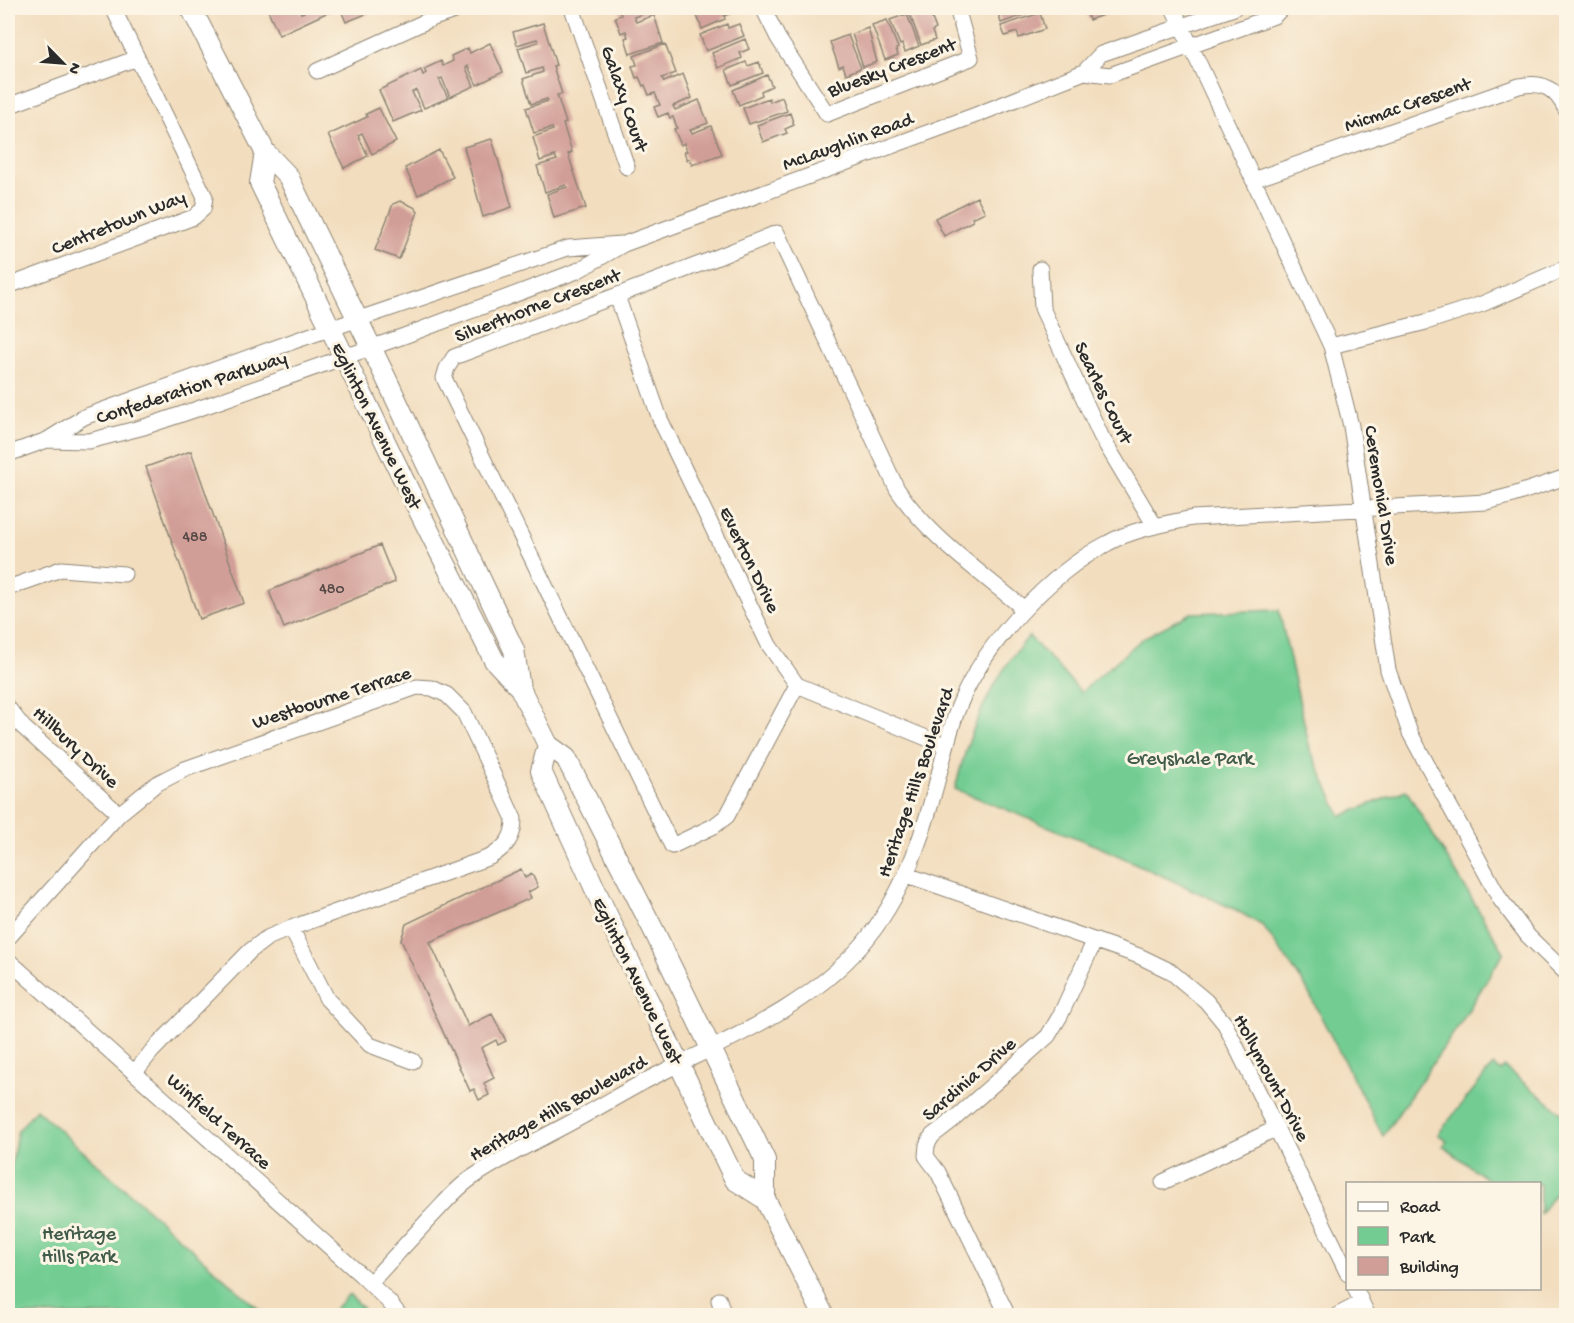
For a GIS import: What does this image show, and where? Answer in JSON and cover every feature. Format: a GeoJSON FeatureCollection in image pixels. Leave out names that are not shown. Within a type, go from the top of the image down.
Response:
{"type":"FeatureCollection","features":[{"type":"Feature","properties":{"kind":"main road","name":"Eglinton Avenue West"},"geometry":{"type":"LineString","coordinates":[[191,8],[265,152],[288,176],[371,347],[514,650],[520,688]]}},
{"type":"Feature","properties":{"kind":"main road","name":"Eglinton Avenue West"},"geometry":{"type":"LineString","coordinates":[[265,152],[260,183],[494,660],[520,688],[548,745],[566,758],[711,1048],[765,1160],[765,1199],[824,1316]]}},
{"type":"Feature","properties":{"kind":"main road","name":"Eglinton Avenue West"},"geometry":{"type":"LineString","coordinates":[[548,745],[541,771],[601,902],[735,1180],[765,1199]]}},
{"type":"Feature","properties":{"kind":"street","name":"Centretown Way"},"geometry":{"type":"LineString","coordinates":[[8,286],[194,217],[203,209],[205,197],[113,8]]}},
{"type":"Feature","properties":{"kind":"street"},"geometry":{"type":"LineString","coordinates":[[317,71],[430,19],[463,8]]}},
{"type":"Feature","properties":{"kind":"street","name":"Galaxy Court"},"geometry":{"type":"LineString","coordinates":[[572,8],[627,167]]}},
{"type":"Feature","properties":{"kind":"street","name":"Bluesky Crescent"},"geometry":{"type":"LineString","coordinates":[[763,8],[778,38],[827,114],[971,58],[957,8]]}},
{"type":"Feature","properties":{"kind":"street","name":"Ceremonial Drive"},"geometry":{"type":"LineString","coordinates":[[1173,8],[1331,346],[1352,426],[1388,670],[1410,733],[1500,899],[1528,936],[1565,968]]}},
{"type":"Feature","properties":{"kind":"street","name":"McLaughlin Road"},"geometry":{"type":"LineString","coordinates":[[345,357],[577,271],[624,244],[966,119],[1084,72],[1101,54],[1234,8]]}},
{"type":"Feature","properties":{"kind":"street","name":"McLaughlin Road"},"geometry":{"type":"LineString","coordinates":[[1084,72],[1110,75],[1274,16],[1282,8]]}},
{"type":"Feature","properties":{"kind":"street"},"geometry":{"type":"LineString","coordinates":[[8,106],[137,58]]}},
{"type":"Feature","properties":{"kind":"street","name":"Micmac Crescent"},"geometry":{"type":"LineString","coordinates":[[1253,180],[1519,86],[1533,83],[1555,92],[1566,110]]}},
{"type":"Feature","properties":{"kind":"street","name":"Silverthorne Crescent"},"geometry":{"type":"LineString","coordinates":[[797,685],[727,816],[714,826],[672,846],[444,378],[454,357],[777,233],[902,496],[927,527],[1023,608]]}},
{"type":"Feature","properties":{"kind":"street","name":"McLaughlin Road"},"geometry":{"type":"LineString","coordinates":[[331,328],[568,248],[624,244]]}},
{"type":"Feature","properties":{"kind":"street"},"geometry":{"type":"LineString","coordinates":[[1331,346],[1426,322],[1482,304],[1566,268]]}},
{"type":"Feature","properties":{"kind":"street","name":"Searles Court"},"geometry":{"type":"LineString","coordinates":[[1040,269],[1042,308],[1101,436],[1155,526]]}},
{"type":"Feature","properties":{"kind":"street","name":"Everton Drive"},"geometry":{"type":"LineString","coordinates":[[617,296],[660,419],[769,645],[797,685]]}},
{"type":"Feature","properties":{"kind":"street","name":"Confederation Parkway"},"geometry":{"type":"LineString","coordinates":[[8,454],[47,440],[84,417],[331,328]]}},
{"type":"Feature","properties":{"kind":"street","name":"Confederation Parkway"},"geometry":{"type":"LineString","coordinates":[[47,440],[89,441],[144,427],[345,357]]}},
{"type":"Feature","properties":{"kind":"street","name":"Heritage Hills Boulevard"},"geometry":{"type":"LineString","coordinates":[[370,1283],[452,1195],[470,1179],[496,1162],[604,1105],[631,1088],[749,1030],[797,1002],[829,977],[869,936],[907,875],[924,827],[959,705],[981,665],[1023,608],[1076,562],[1110,541],[1155,526],[1193,518],[1486,501],[1513,495],[1566,477]]}},
{"type":"Feature","properties":{"kind":"street"},"geometry":{"type":"LineString","coordinates":[[8,588],[61,570],[124,574]]}},
{"type":"Feature","properties":{"kind":"street"},"geometry":{"type":"LineString","coordinates":[[797,685],[946,746]]}},
{"type":"Feature","properties":{"kind":"street","name":"Westbourne Terrace"},"geometry":{"type":"LineString","coordinates":[[8,938],[119,814],[156,784],[185,769],[417,687],[432,688],[447,695],[464,712],[514,819],[510,841],[490,857],[267,938],[250,951],[152,1051],[135,1072]]}},
{"type":"Feature","properties":{"kind":"street","name":"Hillbury Drive"},"geometry":{"type":"LineString","coordinates":[[8,708],[23,727],[119,814]]}},
{"type":"Feature","properties":{"kind":"street","name":"Hollymount Drive"},"geometry":{"type":"LineString","coordinates":[[907,875],[1139,956],[1170,971],[1206,1001],[1225,1024],[1346,1272]]}},
{"type":"Feature","properties":{"kind":"street"},"geometry":{"type":"LineString","coordinates":[[291,928],[327,999],[370,1045],[413,1061]]}},
{"type":"Feature","properties":{"kind":"street","name":"Sardinia Drive"},"geometry":{"type":"LineString","coordinates":[[1008,1316],[938,1172],[926,1156],[927,1145],[932,1136],[1048,1036],[1060,1016],[1094,942]]}},
{"type":"Feature","properties":{"kind":"street","name":"Winfield Terrace"},"geometry":{"type":"LineString","coordinates":[[8,960],[370,1283],[400,1316]]}},
{"type":"Feature","properties":{"kind":"street"},"geometry":{"type":"LineString","coordinates":[[1163,1182],[1277,1128]]}},
{"type":"Feature","properties":{"kind":"street"},"geometry":{"type":"LineString","coordinates":[[719,1300],[724,1316]]}},
{"type":"Feature","properties":{"kind":"street"},"geometry":{"type":"LineString","coordinates":[[1336,1316],[1361,1302]]}},
{"type":"Feature","properties":{"kind":"green space","name":"Greyshale Park"},"geometry":{"type":"Polygon","coordinates":[[[1279,610],[1310,749],[1341,816],[1406,790],[1504,952],[1461,1022],[1383,1136],[1304,984],[1263,926],[1236,910],[1104,849],[955,789],[974,727],[992,689],[1029,636],[1081,692],[1143,638],[1191,613],[1279,610]]]}},
{"type":"Feature","properties":{"kind":"green space"},"geometry":{"type":"Polygon","coordinates":[[[1493,1065],[1501,1071],[1504,1067],[1566,1116],[1566,1179],[1541,1213],[1541,1182],[1491,1182],[1443,1146],[1447,1141],[1438,1134],[1493,1065]]]}},
{"type":"Feature","properties":{"kind":"green space","name":"Heritage Hills Park"},"geometry":{"type":"Polygon","coordinates":[[[36,1109],[265,1315],[8,1315],[8,1188],[17,1132],[36,1109]]]}},
{"type":"Feature","properties":{"kind":"green space"},"geometry":{"type":"Polygon","coordinates":[[[349,1294],[363,1309],[357,1315],[329,1315],[349,1294]]]}},
{"type":"Feature","properties":{"kind":"building"},"geometry":{"type":"Polygon","coordinates":[[[267,8],[299,8],[301,13],[304,12],[302,8],[337,8],[279,35],[267,8]]]}},
{"type":"Feature","properties":{"kind":"building"},"geometry":{"type":"Polygon","coordinates":[[[340,8],[381,8],[346,22],[340,8]]]}},
{"type":"Feature","properties":{"kind":"building"},"geometry":{"type":"Polygon","coordinates":[[[618,8],[652,8],[653,10],[634,17],[636,22],[654,15],[663,43],[630,54],[625,38],[628,37],[626,31],[621,33],[615,17],[621,15],[618,8]]]}},
{"type":"Feature","properties":{"kind":"building"},"geometry":{"type":"Polygon","coordinates":[[[710,8],[735,8],[736,11],[724,16],[725,19],[702,29],[696,13],[710,8]]]}},
{"type":"Feature","properties":{"kind":"building"},"geometry":{"type":"Polygon","coordinates":[[[928,8],[936,29],[932,31],[935,40],[921,45],[909,12],[928,8]]]}},
{"type":"Feature","properties":{"kind":"building"},"geometry":{"type":"Polygon","coordinates":[[[1043,8],[1001,23],[997,10],[1043,8]]]}},
{"type":"Feature","properties":{"kind":"building"},"geometry":{"type":"Polygon","coordinates":[[[1085,8],[1115,8],[1116,10],[1089,20],[1085,8]]]}},
{"type":"Feature","properties":{"kind":"building"},"geometry":{"type":"Polygon","coordinates":[[[1040,13],[1045,29],[1019,38],[1017,32],[1005,36],[1001,26],[1040,13]]]}},
{"type":"Feature","properties":{"kind":"building"},"geometry":{"type":"Polygon","coordinates":[[[907,14],[919,46],[905,52],[890,20],[907,14]]]}},
{"type":"Feature","properties":{"kind":"building"},"geometry":{"type":"Polygon","coordinates":[[[887,20],[898,48],[896,49],[898,55],[885,60],[872,25],[887,20]]]}},
{"type":"Feature","properties":{"kind":"building"},"geometry":{"type":"Polygon","coordinates":[[[543,23],[562,94],[557,95],[572,152],[568,154],[586,208],[554,218],[547,194],[567,187],[566,185],[545,192],[537,166],[557,160],[555,156],[540,161],[533,137],[553,130],[552,128],[534,133],[526,108],[548,101],[547,99],[531,104],[523,79],[543,72],[542,68],[526,73],[518,48],[538,42],[537,39],[517,45],[513,32],[543,23]]]}},
{"type":"Feature","properties":{"kind":"building"},"geometry":{"type":"Polygon","coordinates":[[[727,24],[728,28],[739,24],[744,36],[706,51],[700,35],[727,24]]]}},
{"type":"Feature","properties":{"kind":"building"},"geometry":{"type":"Polygon","coordinates":[[[868,28],[877,62],[863,67],[852,34],[868,28]]]}},
{"type":"Feature","properties":{"kind":"building"},"geometry":{"type":"Polygon","coordinates":[[[848,35],[861,68],[846,74],[843,65],[839,67],[830,42],[848,35]]]}},
{"type":"Feature","properties":{"kind":"building"},"geometry":{"type":"Polygon","coordinates":[[[745,39],[749,49],[740,53],[742,58],[718,68],[712,53],[745,39]]]}},
{"type":"Feature","properties":{"kind":"building"},"geometry":{"type":"Polygon","coordinates":[[[490,43],[503,72],[477,85],[468,66],[466,68],[474,86],[450,97],[442,78],[439,79],[448,98],[424,108],[416,90],[412,92],[421,110],[393,122],[379,90],[421,70],[423,75],[426,73],[424,69],[441,61],[443,66],[453,61],[451,56],[468,48],[470,53],[490,43]]]}},
{"type":"Feature","properties":{"kind":"building"},"geometry":{"type":"Polygon","coordinates":[[[665,44],[676,73],[662,78],[664,82],[683,74],[692,98],[673,106],[675,110],[699,100],[708,123],[690,130],[692,133],[711,126],[722,154],[692,165],[684,152],[687,151],[684,143],[681,145],[674,129],[677,128],[673,117],[670,118],[668,113],[658,117],[654,107],[660,105],[655,93],[649,95],[639,77],[636,78],[632,66],[637,65],[634,56],[665,44]]]}},
{"type":"Feature","properties":{"kind":"building"},"geometry":{"type":"Polygon","coordinates":[[[746,62],[748,66],[759,62],[763,73],[732,85],[726,70],[746,62]]]}},
{"type":"Feature","properties":{"kind":"building"},"geometry":{"type":"Polygon","coordinates":[[[767,75],[772,86],[761,91],[762,95],[739,105],[733,90],[767,75]]]}},
{"type":"Feature","properties":{"kind":"building"},"geometry":{"type":"Polygon","coordinates":[[[782,97],[787,111],[749,124],[743,108],[769,98],[770,102],[782,97]]]}},
{"type":"Feature","properties":{"kind":"building"},"geometry":{"type":"Polygon","coordinates":[[[379,108],[396,142],[372,154],[362,133],[358,135],[368,156],[344,168],[328,135],[367,117],[366,114],[379,108]]]}},
{"type":"Feature","properties":{"kind":"building"},"geometry":{"type":"Polygon","coordinates":[[[790,113],[794,125],[785,129],[787,133],[763,142],[757,125],[790,113]]]}},
{"type":"Feature","properties":{"kind":"building"},"geometry":{"type":"Polygon","coordinates":[[[492,139],[512,207],[483,217],[464,147],[492,139]]]}},
{"type":"Feature","properties":{"kind":"building"},"geometry":{"type":"Polygon","coordinates":[[[439,150],[453,177],[418,195],[405,168],[439,150]]]}},
{"type":"Feature","properties":{"kind":"building"},"geometry":{"type":"Polygon","coordinates":[[[977,197],[985,212],[944,236],[935,218],[977,197]]]}},
{"type":"Feature","properties":{"kind":"building"},"geometry":{"type":"Polygon","coordinates":[[[400,201],[414,207],[418,212],[399,259],[375,250],[393,204],[400,201]]]}},
{"type":"Feature","properties":{"kind":"building"},"geometry":{"type":"Polygon","coordinates":[[[191,451],[244,603],[199,619],[146,467],[191,451]]]}},
{"type":"Feature","properties":{"kind":"building"},"geometry":{"type":"Polygon","coordinates":[[[380,545],[395,582],[284,628],[269,591],[380,545]]]}},
{"type":"Feature","properties":{"kind":"building"},"geometry":{"type":"Polygon","coordinates":[[[521,869],[525,878],[532,874],[538,887],[528,892],[531,898],[430,942],[468,1026],[492,1014],[506,1041],[498,1045],[496,1040],[481,1048],[494,1078],[484,1083],[489,1095],[479,1100],[474,1089],[470,1091],[401,940],[406,924],[521,869]]]}}]}
